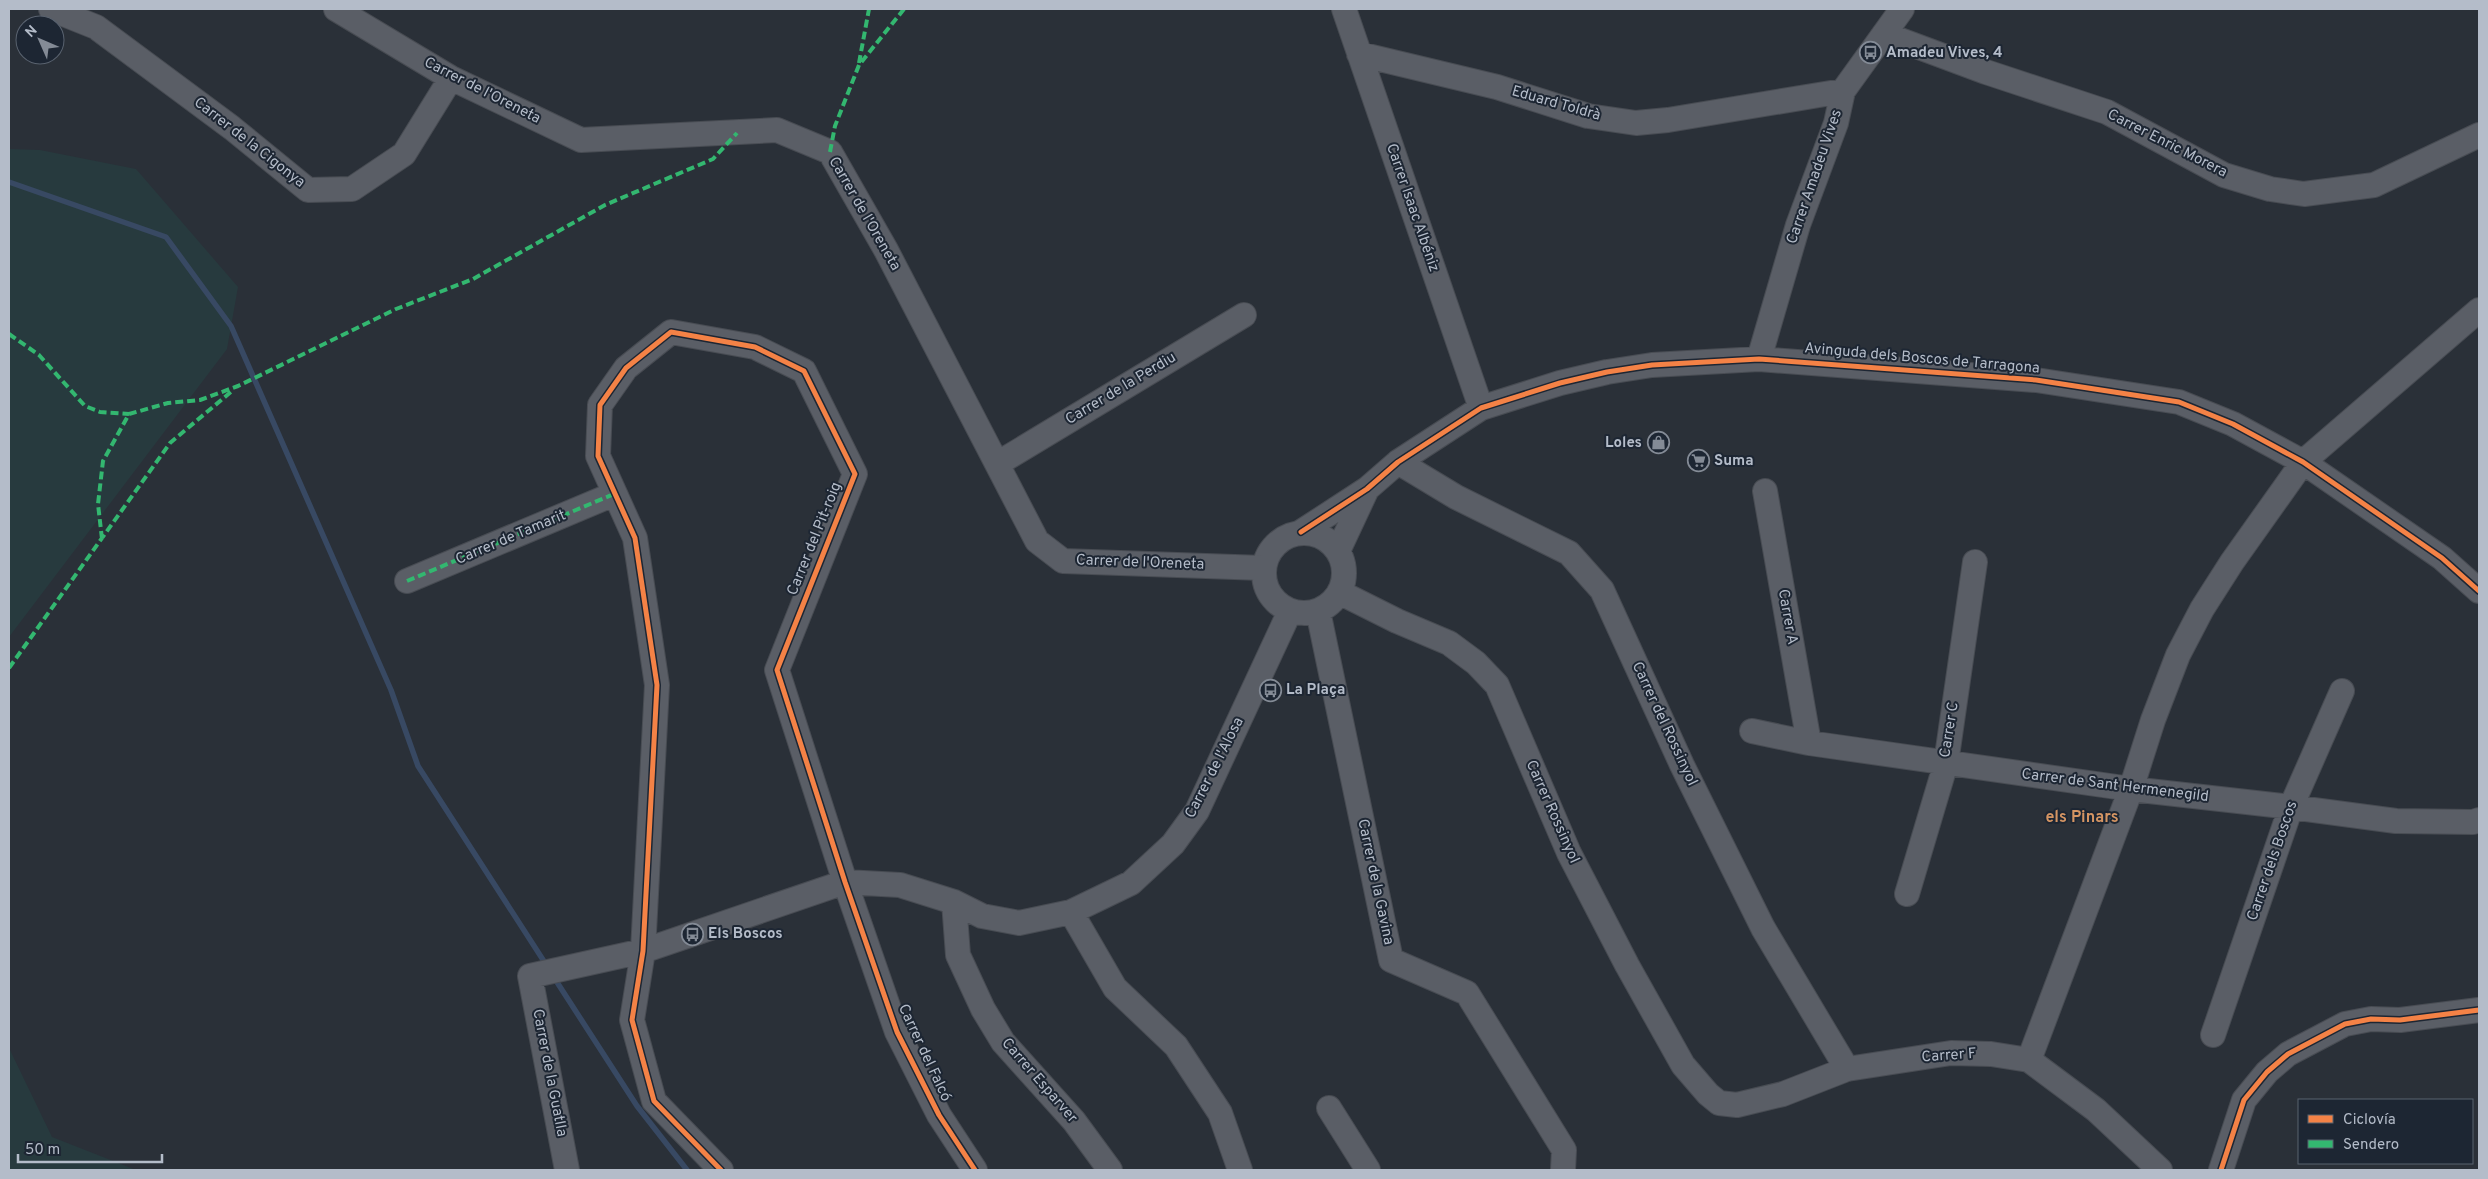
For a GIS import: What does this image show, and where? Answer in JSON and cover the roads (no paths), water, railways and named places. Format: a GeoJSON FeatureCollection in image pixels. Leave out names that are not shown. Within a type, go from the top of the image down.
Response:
{"type":"FeatureCollection","features":[{"type":"Feature","properties":{"kind":"street","name":"Carrer de la Cigonya"},"geometry":{"type":"LineString","coordinates":[[51,9],[96,27],[232,128],[308,190],[352,188],[404,154],[451,78]]}},
{"type":"Feature","properties":{"kind":"street","name":"Carrer de l'Oreneta"},"geometry":{"type":"LineString","coordinates":[[336,9],[451,78],[581,140],[777,130],[830,152],[886,250],[1037,541],[1063,561],[1263,568]]}},
{"type":"Feature","properties":{"kind":"street","name":"Carrer Isaac Albéniz"},"geometry":{"type":"LineString","coordinates":[[1344,9],[1481,408]]}},
{"type":"Feature","properties":{"kind":"street","name":"Carrer Amadeu Vives"},"geometry":{"type":"LineString","coordinates":[[1759,359],[1798,225],[1836,123],[1843,91],[1902,9]]}},
{"type":"Feature","properties":{"kind":"street","name":"Carrer Enric Morera"},"geometry":{"type":"LineString","coordinates":[[1884,34],[1986,72],[2107,112],[2224,175],[2270,189],[2304,194],[2374,185],[2479,134]]}},
{"type":"Feature","properties":{"kind":"street","name":"Eduard Toldrà"},"geometry":{"type":"LineString","coordinates":[[1359,54],[1498,87],[1588,116],[1636,123],[1668,120],[1843,91]]}},
{"type":"Feature","properties":{"kind":"street"},"geometry":{"type":"LineString","coordinates":[[2029,1060],[2131,790],[2153,720],[2178,655],[2232,562],[2303,462],[2479,310]]}},
{"type":"Feature","properties":{"kind":"street","name":"Carrer de la Perdiu"},"geometry":{"type":"LineString","coordinates":[[997,464],[1244,315]]}},
{"type":"Feature","properties":{"kind":"street","name":"Carrer del Pit-roig"},"geometry":{"type":"LineString","coordinates":[[721,1170],[654,1101],[632,1020],[643,951],[657,686],[635,538],[598,456],[600,405],[626,368],[671,332],[755,348],[804,371],[854,474],[777,670],[844,882]]}},
{"type":"Feature","properties":{"kind":"street","name":"Avinguda dels Boscos de Tarragona"},"geometry":{"type":"LineString","coordinates":[[1301,532],[1366,489],[1398,462],[1481,408],[1560,383],[1607,372],[1652,365],[1759,359],[2036,380],[2179,402],[2233,424],[2303,462],[2442,558],[2479,591]]}},
{"type":"Feature","properties":{"kind":"street","name":"Carrer del Rossinyol"},"geometry":{"type":"LineString","coordinates":[[1398,462],[1456,497],[1569,553],[1602,590],[1682,765],[1759,919],[1847,1069]]}},
{"type":"Feature","properties":{"kind":"street"},"geometry":{"type":"LineString","coordinates":[[1338,552],[1366,489]]}},
{"type":"Feature","properties":{"kind":"street","name":"Carrer A"},"geometry":{"type":"LineString","coordinates":[[1765,491],[1809,742]]}},
{"type":"Feature","properties":{"kind":"street","name":"Carrer de Tamarit"},"geometry":{"type":"LineString","coordinates":[[407,582],[614,494]]}},
{"type":"Feature","properties":{"kind":"street"},"geometry":{"type":"LineString","coordinates":[[1301,532],[1317,534],[1329,541],[1338,552],[1344,565],[1344,579],[1339,592],[1330,603],[1318,610],[1304,613],[1290,611],[1279,605],[1270,595],[1264,582],[1263,568],[1267,554],[1276,543],[1288,535],[1301,532]]}},
{"type":"Feature","properties":{"kind":"street","name":"Carrer C"},"geometry":{"type":"LineString","coordinates":[[1907,894],[1946,764],[1975,562]]}},
{"type":"Feature","properties":{"kind":"street","name":"Carrer Rossinyol"},"geometry":{"type":"LineString","coordinates":[[1339,592],[1397,621],[1448,643],[1476,663],[1496,686],[1569,852],[1622,956],[1684,1065],[1708,1094]]}},
{"type":"Feature","properties":{"kind":"street","name":"Carrer de la Gavina"},"geometry":{"type":"LineString","coordinates":[[1318,610],[1391,960],[1468,993],[1564,1150],[1563,1170]]}},
{"type":"Feature","properties":{"kind":"street","name":"Carrer de l'Alosa"},"geometry":{"type":"LineString","coordinates":[[534,975],[643,951],[844,882],[900,885],[954,902],[982,916],[1020,923],[1071,912],[1131,883],[1173,844],[1197,811],[1290,611]]}},
{"type":"Feature","properties":{"kind":"street","name":"Carrer dels Boscos"},"geometry":{"type":"LineString","coordinates":[[2213,1035],[2291,807],[2342,691]]}},
{"type":"Feature","properties":{"kind":"street","name":"Carrer de Sant Hermenegild"},"geometry":{"type":"LineString","coordinates":[[1752,731],[1946,764],[2131,790],[2291,807],[2396,822],[2473,822],[2479,820]]}},
{"type":"Feature","properties":{"kind":"street","name":"Carrer del Falcó"},"geometry":{"type":"LineString","coordinates":[[844,882],[897,1032],[939,1115],[975,1170]]}},
{"type":"Feature","properties":{"kind":"street","name":"Carrer Esparver"},"geometry":{"type":"LineString","coordinates":[[954,902],[958,955],[983,1009],[1003,1042],[1074,1121],[1110,1170]]}},
{"type":"Feature","properties":{"kind":"street"},"geometry":{"type":"LineString","coordinates":[[1071,912],[1115,988],[1176,1046],[1220,1113],[1240,1170]]}},
{"type":"Feature","properties":{"kind":"street","name":"Carrer de la Guatlla"},"geometry":{"type":"LineString","coordinates":[[534,975],[567,1170]]}},
{"type":"Feature","properties":{"kind":"street"},"geometry":{"type":"LineString","coordinates":[[2221,1170],[2244,1100],[2267,1072],[2288,1054],[2345,1024],[2371,1019],[2400,1020],[2479,1010]]}},
{"type":"Feature","properties":{"kind":"street","name":"Carrer F"},"geometry":{"type":"LineString","coordinates":[[1708,1094],[1719,1103],[1736,1105],[1783,1094],[1847,1069],[1951,1053],[1991,1054],[2029,1060],[2096,1110],[2160,1170]]}},
{"type":"Feature","properties":{"kind":"street"},"geometry":{"type":"LineString","coordinates":[[1330,1108],[1368,1170]]}},
{"type":"Feature","properties":{"kind":"waterway"},"geometry":{"type":"LineString","coordinates":[[9,182],[166,237],[231,326],[391,690],[418,766],[547,966]]}},
{"type":"Feature","properties":{"kind":"waterway"},"geometry":{"type":"LineString","coordinates":[[553,976],[637,1106],[687,1170]]}},
{"type":"Feature","properties":{"kind":"place","name":"Amadeu Vives, 4"},"geometry":{"type":"Point","coordinates":[1870,53]}},
{"type":"Feature","properties":{"kind":"place","name":"Loles"},"geometry":{"type":"Point","coordinates":[1658,443]}},
{"type":"Feature","properties":{"kind":"place","name":"Suma"},"geometry":{"type":"Point","coordinates":[1698,461]}},
{"type":"Feature","properties":{"kind":"place","name":"La Plaça"},"geometry":{"type":"Point","coordinates":[1270,690]}},
{"type":"Feature","properties":{"kind":"place","name":"Els Boscos"},"geometry":{"type":"Point","coordinates":[692,934]}},
{"type":"Feature","properties":{"kind":"district","name":"els Pinars"},"geometry":{"type":"Point","coordinates":[2082,818]}}]}
